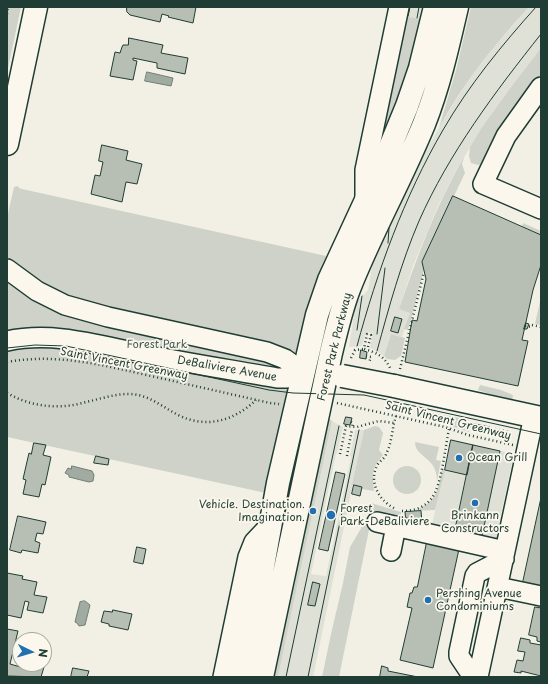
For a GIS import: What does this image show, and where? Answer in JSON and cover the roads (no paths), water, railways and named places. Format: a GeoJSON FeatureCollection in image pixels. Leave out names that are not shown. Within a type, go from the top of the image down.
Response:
{"type":"FeatureCollection","features":[{"type":"Feature","properties":{"kind":"main road"},"geometry":{"type":"LineString","coordinates":[[7,144],[36,7]]}},
{"type":"Feature","properties":{"kind":"main road","name":"Forest Park Parkway"},"geometry":{"type":"LineString","coordinates":[[243,677],[278,483],[318,315],[329,280],[386,157],[407,106],[420,68],[435,7]]}},
{"type":"Feature","properties":{"kind":"main road","name":"Forest Park Parkway"},"geometry":{"type":"LineString","coordinates":[[262,677],[340,370],[341,314],[348,290],[427,116],[444,62],[457,7]]}},
{"type":"Feature","properties":{"kind":"main road","name":"DeBaliviere Avenue"},"geometry":{"type":"LineString","coordinates":[[304,373],[340,370],[395,374],[538,417]]}},
{"type":"Feature","properties":{"kind":"street"},"geometry":{"type":"LineString","coordinates":[[365,202],[365,170],[399,7]]}},
{"type":"Feature","properties":{"kind":"street"},"geometry":{"type":"LineString","coordinates":[[541,87],[506,136],[483,184],[541,209]]}},
{"type":"Feature","properties":{"kind":"street","name":"DeBaliviere Avenue"},"geometry":{"type":"LineString","coordinates":[[7,269],[37,291],[65,305],[108,317],[267,352],[285,359],[304,373]]}},
{"type":"Feature","properties":{"kind":"street","name":"DeBaliviere Avenue"},"geometry":{"type":"LineString","coordinates":[[7,341],[26,338],[65,339],[277,378],[287,378],[304,373]]}},
{"type":"Feature","properties":{"kind":"street"},"geometry":{"type":"LineString","coordinates":[[478,677],[504,555],[538,417]]}},
{"type":"Feature","properties":{"kind":"street"},"geometry":{"type":"LineString","coordinates":[[377,522],[504,555]]}},
{"type":"Feature","properties":{"kind":"street"},"geometry":{"type":"LineString","coordinates":[[223,677],[246,564],[254,542],[271,524]]}},
{"type":"Feature","properties":{"kind":"street"},"geometry":{"type":"LineString","coordinates":[[390,551],[396,526]]}},
{"type":"Feature","properties":{"kind":"street"},"geometry":{"type":"LineString","coordinates":[[473,677],[459,656],[459,652],[475,576],[477,573],[504,555]]}},
{"type":"Feature","properties":{"kind":"street"},"geometry":{"type":"LineString","coordinates":[[498,587],[541,596]]}},
{"type":"Feature","properties":{"kind":"tram line"},"geometry":{"type":"LineString","coordinates":[[408,16],[410,7]]}},
{"type":"Feature","properties":{"kind":"tram line"},"geometry":{"type":"LineString","coordinates":[[417,18],[419,7]]}},
{"type":"Feature","properties":{"kind":"tram line"},"geometry":{"type":"LineString","coordinates":[[357,346],[373,290],[393,235],[429,155],[453,113],[475,81],[498,51],[536,7]]}},
{"type":"Feature","properties":{"kind":"tram line"},"geometry":{"type":"LineString","coordinates":[[377,351],[401,269],[419,221],[431,196],[444,171],[474,124],[541,34]]}},
{"type":"Feature","properties":{"kind":"tram line"},"geometry":{"type":"LineString","coordinates":[[388,243],[389,228]]}},
{"type":"Feature","properties":{"kind":"tram line"},"geometry":{"type":"LineString","coordinates":[[377,334],[385,268]]}},
{"type":"Feature","properties":{"kind":"tram line"},"geometry":{"type":"LineString","coordinates":[[357,330],[362,296]]}},
{"type":"Feature","properties":{"kind":"tram line"},"geometry":{"type":"LineString","coordinates":[[7,348],[35,345],[66,346],[269,390],[293,393],[364,395],[541,434]]}},
{"type":"Feature","properties":{"kind":"tram line"},"geometry":{"type":"LineString","coordinates":[[286,677],[339,426]]}},
{"type":"Feature","properties":{"kind":"tram line"},"geometry":{"type":"LineString","coordinates":[[308,677],[359,430]]}},
{"type":"Feature","properties":{"kind":"place","name":"Ocean Grill"},"geometry":{"type":"Point","coordinates":[459,458]}},
{"type":"Feature","properties":{"kind":"place","name":"Brinkann Constructors"},"geometry":{"type":"Point","coordinates":[475,503]}},
{"type":"Feature","properties":{"kind":"place","name":"Vehicle. Destination. Imagination."},"geometry":{"type":"Point","coordinates":[313,511]}},
{"type":"Feature","properties":{"kind":"place","name":"Forest Park-DeBaliviere"},"geometry":{"type":"Point","coordinates":[331,515]}},
{"type":"Feature","properties":{"kind":"place","name":"Pershing Avenue Condominiums"},"geometry":{"type":"Point","coordinates":[428,600]}},
{"type":"Feature","properties":{"kind":"park label","name":"Forest Park"},"geometry":{"type":"Point","coordinates":[157,345]}}]}
